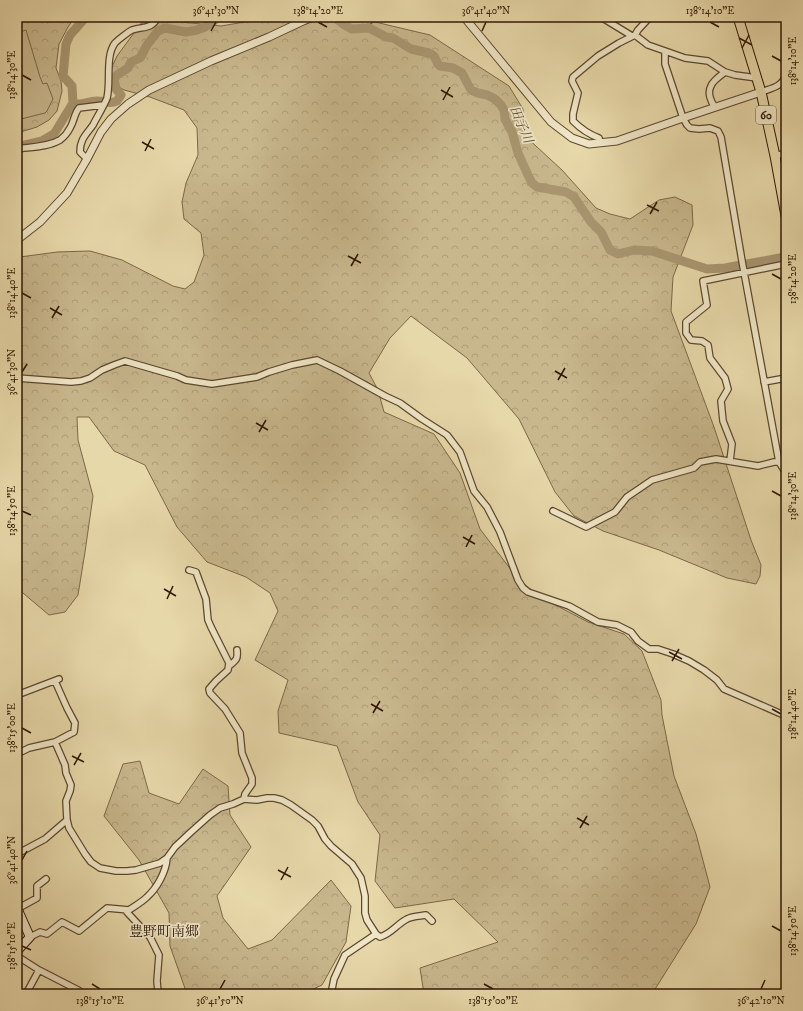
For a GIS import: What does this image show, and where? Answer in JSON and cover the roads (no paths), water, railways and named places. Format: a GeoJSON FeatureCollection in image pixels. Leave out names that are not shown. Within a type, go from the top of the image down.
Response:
{"type":"FeatureCollection","features":[{"type":"Feature","properties":{"kind":"main road","name":"60"},"geometry":{"type":"LineString","coordinates":[[738,17],[761,92],[786,216]]}},
{"type":"Feature","properties":{"kind":"main road"},"geometry":{"type":"LineString","coordinates":[[17,909],[30,937],[17,951]]}},
{"type":"Feature","properties":{"kind":"street"},"geometry":{"type":"LineString","coordinates":[[87,159],[80,152],[80,145],[105,102],[109,80],[111,50],[115,43],[131,31],[150,26],[158,17]]}},
{"type":"Feature","properties":{"kind":"street"},"geometry":{"type":"LineString","coordinates":[[17,240],[40,222],[67,193],[101,132],[111,118],[128,104],[149,90],[211,61],[313,17]]}},
{"type":"Feature","properties":{"kind":"street"},"geometry":{"type":"LineString","coordinates":[[464,17],[551,122],[572,138],[589,144],[617,141],[776,87],[784,81],[786,75]]}},
{"type":"Feature","properties":{"kind":"street"},"geometry":{"type":"LineString","coordinates":[[601,17],[648,45],[685,58],[708,61],[725,72],[757,78]]}},
{"type":"Feature","properties":{"kind":"street"},"geometry":{"type":"LineString","coordinates":[[600,143],[599,138],[581,129],[573,120],[578,93],[572,81],[573,77],[598,56],[633,35],[650,17]]}},
{"type":"Feature","properties":{"kind":"street"},"geometry":{"type":"LineString","coordinates":[[665,51],[666,64],[683,118],[687,125],[690,128],[710,128],[718,131],[721,137],[779,462],[786,473]]}},
{"type":"Feature","properties":{"kind":"street"},"geometry":{"type":"LineString","coordinates":[[715,107],[711,102],[710,97],[711,86],[725,72]]}},
{"type":"Feature","properties":{"kind":"street"},"geometry":{"type":"LineString","coordinates":[[17,149],[49,144],[61,139],[74,122],[76,112],[79,108],[105,102]]}},
{"type":"Feature","properties":{"kind":"street"},"geometry":{"type":"LineString","coordinates":[[775,156],[786,153]]}},
{"type":"Feature","properties":{"kind":"street"},"geometry":{"type":"LineString","coordinates":[[730,462],[732,444],[723,421],[721,401],[728,389],[725,378],[710,358],[708,345],[702,341],[690,340],[686,333],[686,322],[707,305],[703,281],[744,271],[786,264]]}},
{"type":"Feature","properties":{"kind":"street"},"geometry":{"type":"LineString","coordinates":[[17,378],[71,382],[81,381],[90,378],[114,364],[126,361],[186,380],[212,384],[257,377],[292,365],[317,360],[400,403],[447,435],[460,452],[474,491],[486,507],[500,532],[518,580],[523,588],[528,592],[569,606],[598,622],[617,625],[631,632],[638,641],[649,649],[658,649],[689,661],[717,680],[724,689],[786,716]]}},
{"type":"Feature","properties":{"kind":"street"},"geometry":{"type":"LineString","coordinates":[[764,382],[786,378]]}},
{"type":"Feature","properties":{"kind":"street"},"geometry":{"type":"LineString","coordinates":[[553,511],[586,526],[615,512],[627,497],[652,480],[694,468],[700,462],[716,460],[758,466],[779,462]]}},
{"type":"Feature","properties":{"kind":"street"},"geometry":{"type":"LineString","coordinates":[[188,570],[196,572],[206,599],[210,627],[229,663],[228,670],[216,680],[210,689],[210,693],[225,709],[240,733],[242,753],[252,778],[252,784],[245,794],[244,799]]}},
{"type":"Feature","properties":{"kind":"street"},"geometry":{"type":"LineString","coordinates":[[228,666],[237,660],[237,650]]}},
{"type":"Feature","properties":{"kind":"street"},"geometry":{"type":"LineString","coordinates":[[17,694],[57,680],[67,708],[75,723],[74,732],[55,742],[29,748],[17,754]]}},
{"type":"Feature","properties":{"kind":"street"},"geometry":{"type":"LineString","coordinates":[[55,742],[65,765],[66,773],[71,785],[66,801],[69,828],[91,862],[100,868],[116,871],[136,870],[160,863],[167,858],[175,847],[191,832],[220,808],[244,799],[257,800],[274,798],[291,805],[312,820],[318,826],[325,839],[331,846],[352,864],[361,878],[365,896],[365,913],[376,934],[380,937],[386,936],[407,919],[419,916],[426,916],[432,921]]}},
{"type":"Feature","properties":{"kind":"street"},"geometry":{"type":"LineString","coordinates":[[17,854],[45,840],[67,820]]}},
{"type":"Feature","properties":{"kind":"street"},"geometry":{"type":"LineString","coordinates":[[30,937],[40,932],[47,934],[62,922],[79,931],[107,908],[129,910],[147,897],[157,884],[167,863],[167,858]]}},
{"type":"Feature","properties":{"kind":"street"},"geometry":{"type":"LineString","coordinates":[[17,909],[37,898],[37,886],[46,879]]}},
{"type":"Feature","properties":{"kind":"street"},"geometry":{"type":"LineString","coordinates":[[126,910],[150,937],[159,954],[157,981],[158,992],[160,994]]}},
{"type":"Feature","properties":{"kind":"street"},"geometry":{"type":"LineString","coordinates":[[331,994],[336,974],[345,955],[376,934]]}},
{"type":"Feature","properties":{"kind":"street"},"geometry":{"type":"LineString","coordinates":[[17,956],[38,970],[84,994]]}},
{"type":"Feature","properties":{"kind":"street"},"geometry":{"type":"LineString","coordinates":[[26,994],[38,970]]}},
{"type":"Feature","properties":{"kind":"waterway"},"geometry":{"type":"LineString","coordinates":[[73,103],[72,86],[63,76],[66,44],[70,35],[86,17]]}},
{"type":"Feature","properties":{"kind":"waterway","name":"田子川"},"geometry":{"type":"LineString","coordinates":[[73,103],[79,104],[95,101],[110,103],[117,101],[121,95],[116,89],[114,79],[117,75],[128,68],[131,62],[140,58],[147,45],[158,31],[165,28],[186,32],[197,30],[205,27],[219,17]]}},
{"type":"Feature","properties":{"kind":"waterway","name":"田子川"},"geometry":{"type":"LineString","coordinates":[[334,17],[352,29],[369,28],[386,37],[393,38],[411,49],[429,53],[434,56],[440,66],[453,68],[462,73],[471,90],[495,99],[504,110],[505,119],[512,132],[518,153],[532,183],[537,187],[566,192],[574,197],[591,222],[601,232],[610,250],[618,254],[634,250],[652,251],[707,269],[725,268],[785,257]]}},
{"type":"Feature","properties":{"kind":"waterway"},"geometry":{"type":"LineString","coordinates":[[366,28],[377,17]]}},
{"type":"Feature","properties":{"kind":"waterway","name":"田子川"},"geometry":{"type":"LineString","coordinates":[[17,147],[42,141],[54,134],[73,103]]}},
{"type":"Feature","properties":{"kind":"district","name":"豊野町南郷"},"geometry":{"type":"Point","coordinates":[164,931]}}]}
